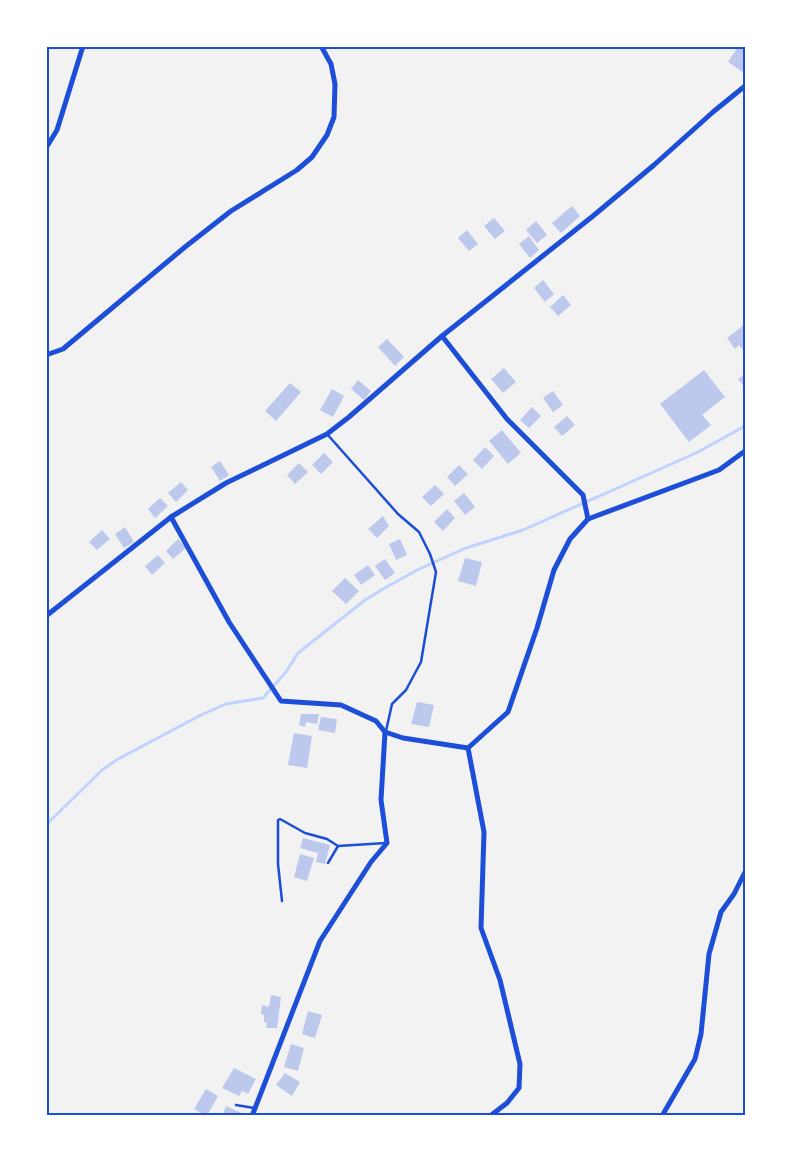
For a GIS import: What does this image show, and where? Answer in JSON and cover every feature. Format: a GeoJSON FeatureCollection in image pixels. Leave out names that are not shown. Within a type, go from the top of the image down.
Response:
{"type":"FeatureCollection","features":[{"type":"Feature","properties":{"kind":"street"},"geometry":{"type":"LineString","coordinates":[[46,148],[57,130],[83,46]]}},
{"type":"Feature","properties":{"kind":"street"},"geometry":{"type":"LineString","coordinates":[[46,355],[63,349],[184,247],[231,211],[297,170],[312,157],[327,135],[334,117],[336,84],[331,64],[321,46]]}},
{"type":"Feature","properties":{"kind":"street"},"geometry":{"type":"LineString","coordinates":[[46,616],[171,517],[226,482],[327,434],[442,336],[593,216],[745,86]]}},
{"type":"Feature","properties":{"kind":"street"},"geometry":{"type":"LineString","coordinates":[[442,336],[507,419],[583,495],[588,519]]}},
{"type":"Feature","properties":{"kind":"street"},"geometry":{"type":"LineString","coordinates":[[468,748],[508,712],[537,628],[554,570],[570,539],[588,519],[719,470],[745,451]]}},
{"type":"Feature","properties":{"kind":"street"},"geometry":{"type":"LineString","coordinates":[[171,517],[229,622],[281,701],[341,705],[376,721],[385,732],[402,738],[468,748]]}},
{"type":"Feature","properties":{"kind":"street"},"geometry":{"type":"LineString","coordinates":[[252,1116],[320,941],[371,862],[387,843],[381,800],[385,732]]}},
{"type":"Feature","properties":{"kind":"street"},"geometry":{"type":"LineString","coordinates":[[468,748],[484,832],[481,928],[500,980],[520,1064],[519,1088],[507,1103],[490,1116]]}},
{"type":"Feature","properties":{"kind":"street"},"geometry":{"type":"LineString","coordinates":[[662,1116],[695,1059],[701,1034],[709,954],[721,912],[734,894],[745,872]]}},
{"type":"Feature","properties":{"kind":"lane"},"geometry":{"type":"LineString","coordinates":[[327,434],[398,514],[419,532],[431,556],[435,570],[421,662],[406,690],[392,704],[385,732]]}},
{"type":"Feature","properties":{"kind":"lane"},"geometry":{"type":"LineString","coordinates":[[282,900],[278,864],[278,820],[280,818],[305,833],[327,840],[338,846],[387,843]]}},
{"type":"Feature","properties":{"kind":"lane"},"geometry":{"type":"LineString","coordinates":[[328,863],[338,846]]}},
{"type":"Feature","properties":{"kind":"lane"},"geometry":{"type":"LineString","coordinates":[[236,1105],[255,1108]]}},
{"type":"Feature","properties":{"kind":"building"},"geometry":{"type":"Polygon","coordinates":[[[733,46],[745,46],[744,73],[728,62],[737,48],[733,46]]]}},
{"type":"Feature","properties":{"kind":"building"},"geometry":{"type":"Polygon","coordinates":[[[572,206],[580,216],[561,233],[552,223],[572,206]]]}},
{"type":"Feature","properties":{"kind":"building"},"geometry":{"type":"Polygon","coordinates":[[[494,218],[505,231],[495,239],[484,226],[494,218]]]}},
{"type":"Feature","properties":{"kind":"building"},"geometry":{"type":"Polygon","coordinates":[[[536,221],[547,235],[537,243],[526,230],[536,221]]]}},
{"type":"Feature","properties":{"kind":"building"},"geometry":{"type":"Polygon","coordinates":[[[467,230],[478,244],[469,251],[458,238],[467,230]]]}},
{"type":"Feature","properties":{"kind":"building"},"geometry":{"type":"Polygon","coordinates":[[[529,236],[539,250],[530,258],[519,244],[529,236]]]}},
{"type":"Feature","properties":{"kind":"building"},"geometry":{"type":"Polygon","coordinates":[[[543,280],[554,294],[545,302],[534,288],[543,280]]]}},
{"type":"Feature","properties":{"kind":"building"},"geometry":{"type":"Polygon","coordinates":[[[563,295],[571,305],[558,316],[550,307],[563,295]]]}},
{"type":"Feature","properties":{"kind":"building"},"geometry":{"type":"Polygon","coordinates":[[[745,324],[745,347],[742,349],[739,345],[735,349],[727,338],[745,324]]]}},
{"type":"Feature","properties":{"kind":"building"},"geometry":{"type":"Polygon","coordinates":[[[387,339],[404,357],[395,366],[378,347],[387,339]]]}},
{"type":"Feature","properties":{"kind":"building"},"geometry":{"type":"Polygon","coordinates":[[[504,368],[516,382],[503,393],[491,379],[504,368]]]}},
{"type":"Feature","properties":{"kind":"building"},"geometry":{"type":"Polygon","coordinates":[[[704,370],[725,397],[702,415],[711,425],[689,442],[660,404],[704,370]]]}},
{"type":"Feature","properties":{"kind":"building"},"geometry":{"type":"Polygon","coordinates":[[[745,374],[745,388],[738,379],[745,374]]]}},
{"type":"Feature","properties":{"kind":"building"},"geometry":{"type":"Polygon","coordinates":[[[358,380],[371,391],[364,400],[351,389],[358,380]]]}},
{"type":"Feature","properties":{"kind":"building"},"geometry":{"type":"Polygon","coordinates":[[[290,383],[301,392],[276,421],[265,411],[290,383]]]}},
{"type":"Feature","properties":{"kind":"building"},"geometry":{"type":"Polygon","coordinates":[[[332,389],[344,396],[333,417],[320,410],[332,389]]]}},
{"type":"Feature","properties":{"kind":"building"},"geometry":{"type":"Polygon","coordinates":[[[553,391],[563,405],[553,412],[543,398],[553,391]]]}},
{"type":"Feature","properties":{"kind":"building"},"geometry":{"type":"Polygon","coordinates":[[[532,407],[541,416],[529,428],[520,420],[532,407]]]}},
{"type":"Feature","properties":{"kind":"building"},"geometry":{"type":"Polygon","coordinates":[[[567,416],[575,425],[562,436],[554,427],[567,416]]]}},
{"type":"Feature","properties":{"kind":"building"},"geometry":{"type":"Polygon","coordinates":[[[502,430],[521,453],[508,464],[489,441],[502,430]]]}},
{"type":"Feature","properties":{"kind":"building"},"geometry":{"type":"Polygon","coordinates":[[[485,447],[494,456],[482,469],[473,460],[485,447]]]}},
{"type":"Feature","properties":{"kind":"building"},"geometry":{"type":"Polygon","coordinates":[[[324,453],[333,462],[321,474],[312,465],[324,453]]]}},
{"type":"Feature","properties":{"kind":"building"},"geometry":{"type":"Polygon","coordinates":[[[220,461],[229,475],[220,481],[211,467],[220,461]]]}},
{"type":"Feature","properties":{"kind":"building"},"geometry":{"type":"Polygon","coordinates":[[[299,463],[308,472],[295,484],[287,475],[299,463]]]}},
{"type":"Feature","properties":{"kind":"building"},"geometry":{"type":"Polygon","coordinates":[[[459,465],[468,474],[455,486],[447,477],[459,465]]]}},
{"type":"Feature","properties":{"kind":"building"},"geometry":{"type":"Polygon","coordinates":[[[181,482],[188,490],[176,502],[168,493],[181,482]]]}},
{"type":"Feature","properties":{"kind":"building"},"geometry":{"type":"Polygon","coordinates":[[[435,485],[444,494],[431,506],[422,497],[435,485]]]}},
{"type":"Feature","properties":{"kind":"building"},"geometry":{"type":"Polygon","coordinates":[[[464,493],[475,507],[465,515],[454,501],[464,493]]]}},
{"type":"Feature","properties":{"kind":"building"},"geometry":{"type":"Polygon","coordinates":[[[160,498],[168,506],[155,518],[148,509],[160,498]]]}},
{"type":"Feature","properties":{"kind":"building"},"geometry":{"type":"Polygon","coordinates":[[[447,509],[455,518],[443,531],[434,522],[447,509]]]}},
{"type":"Feature","properties":{"kind":"building"},"geometry":{"type":"Polygon","coordinates":[[[383,516],[389,526],[377,538],[368,529],[383,516]]]}},
{"type":"Feature","properties":{"kind":"building"},"geometry":{"type":"Polygon","coordinates":[[[125,527],[134,542],[124,548],[115,534],[125,527]]]}},
{"type":"Feature","properties":{"kind":"building"},"geometry":{"type":"Polygon","coordinates":[[[102,530],[110,539],[97,550],[89,542],[102,530]]]}},
{"type":"Feature","properties":{"kind":"building"},"geometry":{"type":"Polygon","coordinates":[[[178,539],[186,548],[173,559],[166,551],[178,539]]]}},
{"type":"Feature","properties":{"kind":"building"},"geometry":{"type":"Polygon","coordinates":[[[400,539],[407,555],[396,560],[389,544],[400,539]]]}},
{"type":"Feature","properties":{"kind":"building"},"geometry":{"type":"Polygon","coordinates":[[[158,555],[165,563],[152,575],[145,566],[158,555]]]}},
{"type":"Feature","properties":{"kind":"building"},"geometry":{"type":"Polygon","coordinates":[[[465,558],[482,562],[476,586],[458,581],[465,558]]]}},
{"type":"Feature","properties":{"kind":"building"},"geometry":{"type":"Polygon","coordinates":[[[385,559],[395,573],[385,580],[375,566],[385,559]]]}},
{"type":"Feature","properties":{"kind":"building"},"geometry":{"type":"Polygon","coordinates":[[[368,565],[375,575],[361,585],[354,575],[368,565]]]}},
{"type":"Feature","properties":{"kind":"building"},"geometry":{"type":"Polygon","coordinates":[[[345,578],[359,591],[346,604],[332,591],[345,578]]]}},
{"type":"Feature","properties":{"kind":"building"},"geometry":{"type":"Polygon","coordinates":[[[417,702],[434,705],[429,727],[411,724],[417,702]]]}},
{"type":"Feature","properties":{"kind":"building"},"geometry":{"type":"Polygon","coordinates":[[[301,714],[319,714],[317,724],[306,722],[305,727],[299,725],[301,714]]]}},
{"type":"Feature","properties":{"kind":"building"},"geometry":{"type":"Polygon","coordinates":[[[321,717],[337,719],[335,733],[318,730],[321,717]]]}},
{"type":"Feature","properties":{"kind":"building"},"geometry":{"type":"Polygon","coordinates":[[[294,733],[312,736],[307,768],[288,765],[294,733]]]}},
{"type":"Feature","properties":{"kind":"building"},"geometry":{"type":"Polygon","coordinates":[[[303,838],[330,845],[325,864],[316,862],[318,853],[300,848],[303,838]]]}},
{"type":"Feature","properties":{"kind":"building"},"geometry":{"type":"Polygon","coordinates":[[[300,854],[314,858],[307,881],[294,877],[300,854]]]}},
{"type":"Feature","properties":{"kind":"building"},"geometry":{"type":"Polygon","coordinates":[[[271,995],[281,997],[277,1028],[266,1028],[267,1023],[264,1022],[264,1015],[261,1014],[262,1005],[269,1007],[271,995]]]}},
{"type":"Feature","properties":{"kind":"building"},"geometry":{"type":"Polygon","coordinates":[[[308,1011],[322,1015],[315,1038],[302,1034],[308,1011]]]}},
{"type":"Feature","properties":{"kind":"building"},"geometry":{"type":"Polygon","coordinates":[[[291,1044],[304,1048],[298,1071],[284,1067],[291,1044]]]}},
{"type":"Feature","properties":{"kind":"building"},"geometry":{"type":"Polygon","coordinates":[[[234,1068],[256,1079],[248,1094],[242,1091],[239,1096],[222,1088],[234,1068]]]}},
{"type":"Feature","properties":{"kind":"building"},"geometry":{"type":"Polygon","coordinates":[[[285,1073],[300,1082],[292,1096],[276,1085],[285,1073]]]}},
{"type":"Feature","properties":{"kind":"building"},"geometry":{"type":"Polygon","coordinates":[[[206,1089],[218,1096],[207,1116],[194,1109],[206,1089]]]}},
{"type":"Feature","properties":{"kind":"building"},"geometry":{"type":"Polygon","coordinates":[[[226,1106],[248,1116],[222,1116],[226,1106]]]}},
{"type":"Feature","properties":{"kind":"waterway"},"geometry":{"type":"LineString","coordinates":[[46,825],[102,770],[118,759],[201,715],[226,704],[263,698],[286,672],[298,653],[365,600],[383,589],[419,569],[466,548],[523,530],[696,453],[745,426]]}}]}
